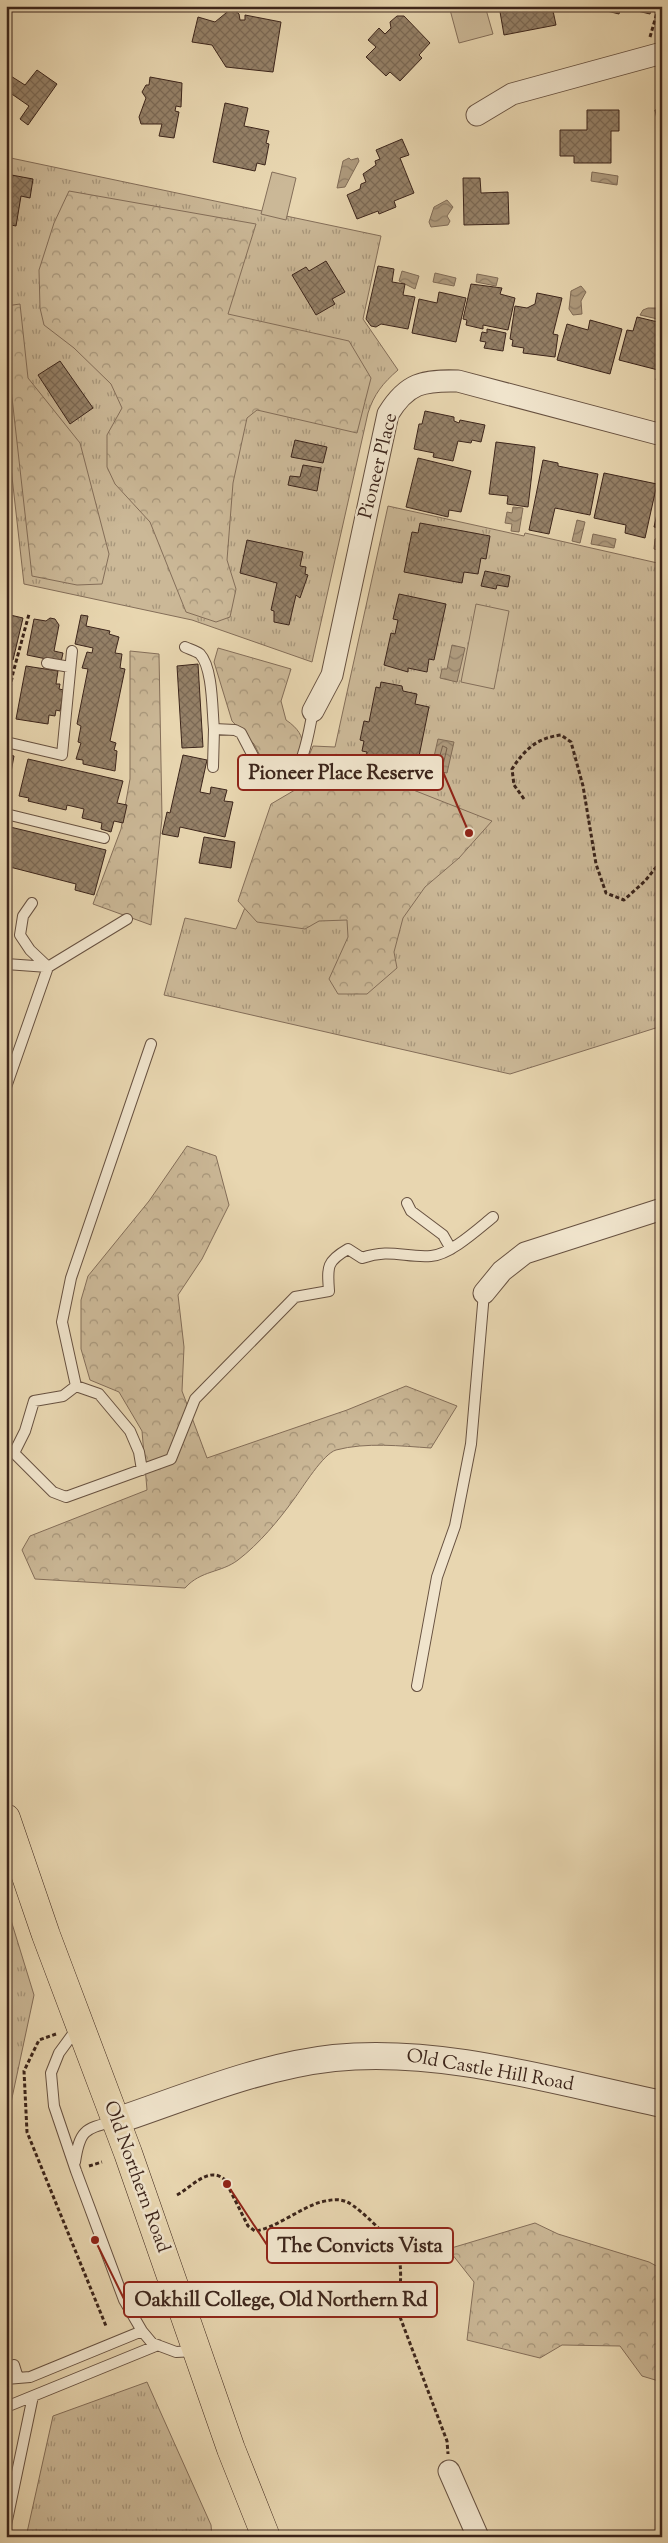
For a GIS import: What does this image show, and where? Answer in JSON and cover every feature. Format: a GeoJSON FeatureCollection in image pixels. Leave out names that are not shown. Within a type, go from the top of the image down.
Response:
{"type":"FeatureCollection","features":[{"type":"Feature","properties":{"kind":"main road","name":"Old Northern Road"},"geometry":{"type":"LineString","coordinates":[[6,1818],[68,2030],[116,2121],[231,2449],[266,2537]]}},
{"type":"Feature","properties":{"kind":"street"},"geometry":{"type":"LineString","coordinates":[[477,115],[512,94],[653,55]]}},
{"type":"Feature","properties":{"kind":"street","name":"Pioneer Place"},"geometry":{"type":"LineString","coordinates":[[312,712],[332,675],[388,414],[397,400],[412,387],[431,380],[458,381],[662,435]]}},
{"type":"Feature","properties":{"kind":"street"},"geometry":{"type":"LineString","coordinates":[[484,1293],[502,1271],[525,1253],[662,1210]]}},
{"type":"Feature","properties":{"kind":"street","name":"Old Castle Hill Road"},"geometry":{"type":"LineString","coordinates":[[116,2121],[271,2070],[334,2058],[372,2055],[428,2058],[510,2072],[662,2104]]}},
{"type":"Feature","properties":{"kind":"street"},"geometry":{"type":"LineString","coordinates":[[449,2472],[478,2537]]}},
{"type":"Feature","properties":{"kind":"lane"},"geometry":{"type":"LineString","coordinates":[[185,647],[199,653],[204,662],[210,683],[214,729],[213,767]]}},
{"type":"Feature","properties":{"kind":"lane"},"geometry":{"type":"LineString","coordinates":[[6,742],[62,755],[72,651]]}},
{"type":"Feature","properties":{"kind":"lane"},"geometry":{"type":"LineString","coordinates":[[47,662],[70,666]]}},
{"type":"Feature","properties":{"kind":"lane"},"geometry":{"type":"LineString","coordinates":[[214,729],[234,730],[241,733],[265,780],[270,783],[284,785],[292,778],[306,745],[312,712]]}},
{"type":"Feature","properties":{"kind":"lane"},"geometry":{"type":"LineString","coordinates":[[6,814],[104,838]]}},
{"type":"Feature","properties":{"kind":"lane"},"geometry":{"type":"LineString","coordinates":[[32,903],[23,916],[20,935],[30,950],[48,967]]}},
{"type":"Feature","properties":{"kind":"lane"},"geometry":{"type":"LineString","coordinates":[[6,964],[48,967],[127,919]]}},
{"type":"Feature","properties":{"kind":"lane"},"geometry":{"type":"LineString","coordinates":[[6,1087],[48,967]]}},
{"type":"Feature","properties":{"kind":"lane"},"geometry":{"type":"LineString","coordinates":[[76,1386],[62,1322],[71,1278],[151,1044]]}},
{"type":"Feature","properties":{"kind":"lane"},"geometry":{"type":"LineString","coordinates":[[407,1203],[412,1211],[444,1235],[451,1249]]}},
{"type":"Feature","properties":{"kind":"lane"},"geometry":{"type":"LineString","coordinates":[[76,1386],[63,1396],[34,1401],[25,1431],[9,1453],[53,1492],[66,1497],[171,1459],[195,1399],[295,1297],[328,1291],[329,1266],[333,1258],[348,1248],[362,1258],[378,1252],[432,1256],[451,1249],[493,1217]]}},
{"type":"Feature","properties":{"kind":"lane"},"geometry":{"type":"LineString","coordinates":[[417,1686],[438,1577],[455,1526],[471,1444],[484,1293]]}},
{"type":"Feature","properties":{"kind":"lane"},"geometry":{"type":"LineString","coordinates":[[76,1386],[99,1394],[130,1431],[139,1452],[142,1470]]}},
{"type":"Feature","properties":{"kind":"lane"},"geometry":{"type":"LineString","coordinates":[[68,2030],[51,2073],[54,2106],[124,2300],[142,2331],[152,2343],[176,2352],[198,2351]]}},
{"type":"Feature","properties":{"kind":"lane"},"geometry":{"type":"LineString","coordinates":[[74,2165],[77,2144],[80,2136],[86,2129],[116,2121]]}},
{"type":"Feature","properties":{"kind":"lane"},"geometry":{"type":"LineString","coordinates":[[6,2379],[30,2377],[142,2331]]}},
{"type":"Feature","properties":{"kind":"lane"},"geometry":{"type":"LineString","coordinates":[[6,2407],[158,2345]]}},
{"type":"Feature","properties":{"kind":"lane"},"geometry":{"type":"LineString","coordinates":[[14,2365],[18,2378]]}},
{"type":"Feature","properties":{"kind":"lane"},"geometry":{"type":"LineString","coordinates":[[6,2525],[33,2396]]}},
{"type":"Feature","properties":{"kind":"path"},"geometry":{"type":"LineString","coordinates":[[653,55],[659,6]]}},
{"type":"Feature","properties":{"kind":"path"},"geometry":{"type":"LineString","coordinates":[[6,707],[29,614]]}},
{"type":"Feature","properties":{"kind":"path"},"geometry":{"type":"LineString","coordinates":[[6,672],[13,674]]}},
{"type":"Feature","properties":{"kind":"path"},"geometry":{"type":"LineString","coordinates":[[524,798],[514,785],[512,769],[525,750],[546,737],[561,736],[571,742],[583,786],[596,864],[606,893],[624,900],[645,881],[662,860]]}},
{"type":"Feature","properties":{"kind":"path"},"geometry":{"type":"LineString","coordinates":[[68,2030],[39,2040],[24,2071],[26,2132],[106,2326]]}},
{"type":"Feature","properties":{"kind":"path"},"geometry":{"type":"LineString","coordinates":[[86,2168],[102,2162]]}},
{"type":"Feature","properties":{"kind":"path"},"geometry":{"type":"LineString","coordinates":[[177,2195],[190,2188],[202,2177],[211,2174],[220,2176],[225,2180],[248,2226],[255,2231],[263,2230],[289,2215],[336,2199],[347,2202],[360,2212],[392,2243],[398,2254],[402,2282],[398,2302],[400,2317],[447,2441],[449,2472]]}},
{"type":"Feature","properties":{"kind":"green space"},"geometry":{"type":"Polygon","coordinates":[[[449,6],[485,6],[493,34],[459,43],[449,6]]]}},
{"type":"Feature","properties":{"kind":"green space"},"geometry":{"type":"Polygon","coordinates":[[[6,157],[381,236],[363,319],[398,370],[380,389],[368,413],[312,662],[192,620],[24,584],[6,423],[6,157]]]}},
{"type":"Feature","properties":{"kind":"green space"},"geometry":{"type":"Polygon","coordinates":[[[272,172],[296,178],[286,220],[261,214],[272,172]]]}},
{"type":"Feature","properties":{"kind":"green space"},"geometry":{"type":"Polygon","coordinates":[[[69,191],[256,224],[228,314],[349,341],[371,378],[357,433],[257,410],[247,418],[233,483],[227,560],[236,589],[230,617],[216,622],[186,612],[150,522],[115,484],[107,467],[107,435],[122,408],[111,384],[74,348],[44,325],[40,308],[39,270],[54,223],[69,191]]]}},
{"type":"Feature","properties":{"kind":"green space"},"geometry":{"type":"Polygon","coordinates":[[[20,304],[28,378],[80,443],[109,554],[102,584],[77,585],[32,576],[6,344],[6,306],[20,304]]]}},
{"type":"Feature","properties":{"kind":"green space"},"geometry":{"type":"Polygon","coordinates":[[[388,506],[524,536],[525,533],[662,564],[662,1026],[510,1074],[164,995],[185,918],[236,929],[313,746],[335,747],[388,506]]]}},
{"type":"Feature","properties":{"kind":"green space"},"geometry":{"type":"Polygon","coordinates":[[[476,604],[509,611],[494,689],[461,682],[476,604]]]}},
{"type":"Feature","properties":{"kind":"green space"},"geometry":{"type":"Polygon","coordinates":[[[218,648],[291,669],[281,701],[286,720],[294,726],[302,739],[302,752],[296,776],[281,782],[273,781],[254,744],[232,721],[214,662],[218,648]]]}},
{"type":"Feature","properties":{"kind":"green space"},"geometry":{"type":"Polygon","coordinates":[[[130,651],[159,654],[162,818],[151,925],[93,904],[121,829],[130,779],[130,651]]]}},
{"type":"Feature","properties":{"kind":"green space"},"geometry":{"type":"Polygon","coordinates":[[[360,769],[492,821],[459,858],[425,887],[403,918],[394,952],[397,968],[367,994],[338,994],[329,979],[348,937],[347,920],[319,921],[305,929],[257,922],[238,901],[271,804],[317,777],[360,769]]]}},
{"type":"Feature","properties":{"kind":"green space"},"geometry":{"type":"Polygon","coordinates":[[[187,1146],[216,1156],[229,1205],[202,1259],[178,1295],[184,1347],[182,1391],[207,1458],[347,1410],[406,1386],[457,1406],[431,1448],[371,1445],[336,1450],[331,1453],[254,1547],[238,1560],[198,1578],[185,1588],[35,1579],[22,1550],[30,1536],[147,1490],[142,1431],[119,1392],[90,1380],[81,1349],[81,1300],[88,1276],[149,1201],[187,1146]]]}},
{"type":"Feature","properties":{"kind":"green space"},"geometry":{"type":"Polygon","coordinates":[[[6,1904],[34,1995],[6,2126],[6,1904]]]}},
{"type":"Feature","properties":{"kind":"green space"},"geometry":{"type":"Polygon","coordinates":[[[535,2223],[558,2234],[649,2262],[662,2269],[662,2382],[642,2376],[620,2346],[562,2345],[540,2358],[467,2340],[474,2282],[448,2249],[535,2223]]]}},
{"type":"Feature","properties":{"kind":"green space"},"geometry":{"type":"Polygon","coordinates":[[[147,2382],[211,2525],[212,2537],[26,2537],[53,2416],[147,2382]]]}},
{"type":"Feature","properties":{"kind":"water"},"geometry":{"type":"Polygon","coordinates":[[[349,158],[351,160],[358,158],[359,161],[345,187],[337,188],[343,161],[349,158]]]}},
{"type":"Feature","properties":{"kind":"water"},"geometry":{"type":"Polygon","coordinates":[[[592,172],[618,176],[617,185],[591,181],[592,172]]]}},
{"type":"Feature","properties":{"kind":"water"},"geometry":{"type":"Polygon","coordinates":[[[447,200],[453,207],[447,216],[450,221],[448,225],[431,227],[429,222],[434,207],[447,200]]]}},
{"type":"Feature","properties":{"kind":"water"},"geometry":{"type":"Polygon","coordinates":[[[402,271],[419,276],[415,289],[399,281],[402,271]]]}},
{"type":"Feature","properties":{"kind":"water"},"geometry":{"type":"Polygon","coordinates":[[[435,273],[456,278],[454,286],[433,282],[435,273]]]}},
{"type":"Feature","properties":{"kind":"water"},"geometry":{"type":"Polygon","coordinates":[[[477,274],[498,278],[496,286],[476,282],[477,274]]]}},
{"type":"Feature","properties":{"kind":"water"},"geometry":{"type":"Polygon","coordinates":[[[581,286],[586,292],[581,301],[582,314],[573,315],[569,309],[571,291],[581,286]]]}},
{"type":"Feature","properties":{"kind":"water"},"geometry":{"type":"Polygon","coordinates":[[[661,308],[662,320],[640,315],[643,310],[661,308]]]}},
{"type":"Feature","properties":{"kind":"water"},"geometry":{"type":"Polygon","coordinates":[[[513,507],[523,508],[519,532],[511,531],[512,524],[505,523],[507,512],[512,513],[513,507]]]}},
{"type":"Feature","properties":{"kind":"water"},"geometry":{"type":"Polygon","coordinates":[[[577,520],[585,522],[580,543],[572,541],[577,520]]]}},
{"type":"Feature","properties":{"kind":"water"},"geometry":{"type":"Polygon","coordinates":[[[593,534],[616,539],[614,548],[591,544],[593,534]]]}},
{"type":"Feature","properties":{"kind":"water"},"geometry":{"type":"Polygon","coordinates":[[[662,536],[662,551],[654,549],[655,539],[662,536]]]}},
{"type":"Feature","properties":{"kind":"water"},"geometry":{"type":"Polygon","coordinates":[[[452,645],[465,648],[457,682],[440,678],[442,669],[447,669],[452,645]]]}},
{"type":"Feature","properties":{"kind":"water"},"geometry":{"type":"Polygon","coordinates":[[[438,739],[454,742],[447,773],[431,770],[438,739]]]}},
{"type":"Feature","properties":{"kind":"building"},"geometry":{"type":"Polygon","coordinates":[[[499,6],[552,6],[556,25],[504,35],[499,6]]]}},
{"type":"Feature","properties":{"kind":"building"},"geometry":{"type":"Polygon","coordinates":[[[600,6],[652,6],[650,14],[621,7],[619,14],[599,9],[600,6]]]}},
{"type":"Feature","properties":{"kind":"building"},"geometry":{"type":"Polygon","coordinates":[[[232,8],[239,14],[240,20],[245,20],[245,15],[281,22],[273,72],[226,67],[212,45],[192,42],[198,17],[215,22],[232,8]]]}},
{"type":"Feature","properties":{"kind":"building"},"geometry":{"type":"Polygon","coordinates":[[[397,16],[404,16],[430,43],[419,55],[422,58],[400,81],[390,72],[386,76],[366,57],[376,47],[368,40],[379,28],[385,34],[391,28],[390,22],[397,16]]]}},
{"type":"Feature","properties":{"kind":"building"},"geometry":{"type":"Polygon","coordinates":[[[37,70],[57,84],[28,125],[20,119],[29,106],[6,90],[6,73],[25,85],[37,70]]]}},
{"type":"Feature","properties":{"kind":"building"},"geometry":{"type":"Polygon","coordinates":[[[150,77],[182,83],[181,107],[176,106],[175,111],[179,112],[174,138],[159,136],[162,124],[141,124],[139,117],[146,98],[142,92],[146,85],[149,85],[150,77]]]}},
{"type":"Feature","properties":{"kind":"building"},"geometry":{"type":"Polygon","coordinates":[[[225,103],[248,108],[244,126],[269,131],[266,143],[269,144],[265,165],[257,163],[255,171],[213,162],[225,103]]]}},
{"type":"Feature","properties":{"kind":"building"},"geometry":{"type":"Polygon","coordinates":[[[662,109],[662,133],[660,133],[655,110],[662,109]]]}},
{"type":"Feature","properties":{"kind":"building"},"geometry":{"type":"Polygon","coordinates":[[[587,110],[619,110],[619,131],[611,131],[611,163],[574,163],[574,156],[560,156],[560,130],[587,130],[587,110]]]}},
{"type":"Feature","properties":{"kind":"building"},"geometry":{"type":"Polygon","coordinates":[[[402,139],[409,155],[400,158],[414,193],[394,201],[396,207],[379,214],[378,211],[357,219],[347,195],[360,189],[361,184],[366,182],[363,174],[376,165],[375,161],[380,159],[376,150],[402,139]]]}},
{"type":"Feature","properties":{"kind":"building"},"geometry":{"type":"Polygon","coordinates":[[[6,174],[33,179],[30,198],[21,196],[16,226],[6,224],[6,174]]]}},
{"type":"Feature","properties":{"kind":"building"},"geometry":{"type":"Polygon","coordinates":[[[463,178],[480,178],[481,193],[508,192],[509,224],[464,225],[463,178]]]}},
{"type":"Feature","properties":{"kind":"building"},"geometry":{"type":"Polygon","coordinates":[[[326,261],[345,292],[332,299],[335,304],[316,315],[292,275],[306,267],[309,271],[326,261]]]}},
{"type":"Feature","properties":{"kind":"building"},"geometry":{"type":"Polygon","coordinates":[[[378,266],[394,269],[392,282],[405,284],[403,295],[415,297],[408,329],[381,324],[376,327],[371,326],[366,319],[378,266]]]}},
{"type":"Feature","properties":{"kind":"building"},"geometry":{"type":"Polygon","coordinates":[[[471,284],[502,288],[500,294],[515,298],[508,330],[483,325],[483,329],[466,325],[467,320],[463,319],[471,284]]]}},
{"type":"Feature","properties":{"kind":"building"},"geometry":{"type":"Polygon","coordinates":[[[439,292],[466,298],[456,342],[412,333],[419,299],[437,303],[439,292]]]}},
{"type":"Feature","properties":{"kind":"building"},"geometry":{"type":"Polygon","coordinates":[[[537,293],[562,298],[553,334],[558,335],[555,357],[523,353],[524,348],[512,346],[513,340],[510,339],[515,306],[527,308],[535,304],[537,293]]]}},
{"type":"Feature","properties":{"kind":"building"},"geometry":{"type":"Polygon","coordinates":[[[637,317],[662,323],[662,382],[656,380],[658,370],[619,360],[627,330],[633,331],[637,317]]]}},
{"type":"Feature","properties":{"kind":"building"},"geometry":{"type":"Polygon","coordinates":[[[590,320],[622,329],[610,374],[557,360],[567,324],[588,330],[590,320]]]}},
{"type":"Feature","properties":{"kind":"building"},"geometry":{"type":"Polygon","coordinates":[[[487,329],[506,333],[503,351],[484,348],[486,342],[480,341],[482,332],[487,333],[487,329]]]}},
{"type":"Feature","properties":{"kind":"building"},"geometry":{"type":"Polygon","coordinates":[[[60,361],[93,408],[70,424],[38,375],[60,361]]]}},
{"type":"Feature","properties":{"kind":"building"},"geometry":{"type":"Polygon","coordinates":[[[425,411],[454,417],[454,421],[459,423],[460,420],[485,425],[481,442],[472,440],[471,443],[458,441],[453,461],[433,457],[434,453],[414,449],[419,424],[422,424],[425,411]]]}},
{"type":"Feature","properties":{"kind":"building"},"geometry":{"type":"Polygon","coordinates":[[[295,440],[327,447],[323,463],[291,457],[295,440]]]}},
{"type":"Feature","properties":{"kind":"building"},"geometry":{"type":"Polygon","coordinates":[[[496,442],[535,447],[528,507],[507,504],[508,496],[489,494],[496,442]]]}},
{"type":"Feature","properties":{"kind":"building"},"geometry":{"type":"Polygon","coordinates":[[[418,458],[471,471],[461,512],[449,510],[448,517],[406,507],[418,458]]]}},
{"type":"Feature","properties":{"kind":"building"},"geometry":{"type":"Polygon","coordinates":[[[543,460],[558,463],[558,466],[598,474],[590,515],[555,508],[549,534],[529,530],[543,460]]]}},
{"type":"Feature","properties":{"kind":"building"},"geometry":{"type":"Polygon","coordinates":[[[303,465],[321,468],[317,491],[288,485],[290,476],[300,477],[303,465]]]}},
{"type":"Feature","properties":{"kind":"building"},"geometry":{"type":"Polygon","coordinates":[[[604,473],[657,484],[645,538],[625,533],[626,525],[594,518],[604,473]]]}},
{"type":"Feature","properties":{"kind":"building"},"geometry":{"type":"Polygon","coordinates":[[[662,492],[662,528],[654,527],[662,492]]]}},
{"type":"Feature","properties":{"kind":"building"},"geometry":{"type":"Polygon","coordinates":[[[420,523],[490,536],[486,559],[481,558],[478,574],[464,572],[462,583],[404,572],[412,532],[418,533],[420,523]]]}},
{"type":"Feature","properties":{"kind":"building"},"geometry":{"type":"Polygon","coordinates":[[[247,540],[303,552],[300,566],[306,567],[305,574],[308,575],[300,598],[296,595],[289,625],[274,622],[274,611],[271,610],[277,583],[240,573],[247,540]]]}},
{"type":"Feature","properties":{"kind":"building"},"geometry":{"type":"Polygon","coordinates":[[[485,571],[510,576],[508,587],[497,585],[496,589],[481,586],[485,571]]]}},
{"type":"Feature","properties":{"kind":"building"},"geometry":{"type":"Polygon","coordinates":[[[399,594],[446,604],[434,660],[429,659],[427,672],[408,668],[408,672],[384,665],[391,633],[395,634],[398,620],[393,619],[399,594]]]}},
{"type":"Feature","properties":{"kind":"building"},"geometry":{"type":"Polygon","coordinates":[[[6,614],[23,618],[13,660],[6,658],[6,614]]]}},
{"type":"Feature","properties":{"kind":"building"},"geometry":{"type":"Polygon","coordinates":[[[81,615],[88,616],[86,626],[110,631],[109,634],[119,637],[115,653],[122,654],[120,668],[125,669],[110,741],[116,743],[114,750],[117,751],[115,771],[83,764],[83,760],[76,759],[81,743],[78,742],[81,726],[77,724],[88,669],[82,668],[87,652],[92,653],[93,648],[75,644],[81,615]]]}},
{"type":"Feature","properties":{"kind":"building"},"geometry":{"type":"Polygon","coordinates":[[[50,618],[55,619],[59,625],[54,651],[63,653],[61,662],[27,655],[34,619],[46,621],[50,618]]]}},
{"type":"Feature","properties":{"kind":"building"},"geometry":{"type":"Polygon","coordinates":[[[198,664],[203,747],[182,748],[177,666],[198,664]]]}},
{"type":"Feature","properties":{"kind":"building"},"geometry":{"type":"Polygon","coordinates":[[[26,666],[58,671],[56,684],[60,684],[59,689],[64,690],[60,711],[56,710],[55,716],[49,715],[48,724],[16,719],[26,666]]]}},
{"type":"Feature","properties":{"kind":"building"},"geometry":{"type":"Polygon","coordinates":[[[381,682],[402,686],[403,691],[417,694],[415,704],[429,707],[416,771],[381,764],[381,761],[366,758],[367,752],[362,751],[364,741],[360,740],[364,721],[369,722],[376,687],[380,688],[381,682]]]}},
{"type":"Feature","properties":{"kind":"building"},"geometry":{"type":"Polygon","coordinates":[[[6,754],[14,756],[6,799],[6,754]]]}},
{"type":"Feature","properties":{"kind":"building"},"geometry":{"type":"Polygon","coordinates":[[[183,755],[207,760],[200,792],[210,794],[211,787],[227,790],[224,801],[233,802],[225,837],[180,827],[178,837],[162,834],[167,812],[170,813],[183,755]]]}},
{"type":"Feature","properties":{"kind":"building"},"geometry":{"type":"Polygon","coordinates":[[[28,759],[123,781],[117,803],[127,805],[123,823],[114,821],[111,832],[101,829],[102,823],[82,818],[84,809],[67,805],[66,810],[28,801],[29,798],[19,796],[28,759]]]}},
{"type":"Feature","properties":{"kind":"building"},"geometry":{"type":"Polygon","coordinates":[[[6,826],[106,850],[94,895],[75,890],[76,884],[6,866],[6,826]]]}},
{"type":"Feature","properties":{"kind":"building"},"geometry":{"type":"Polygon","coordinates":[[[204,837],[235,842],[231,868],[199,863],[204,837]]]}},
{"type":"Feature","properties":{"kind":"place","name":"Pioneer Place Reserve"},"geometry":{"type":"Point","coordinates":[469,833]}},
{"type":"Feature","properties":{"kind":"place","name":"The Convicts Vista"},"geometry":{"type":"Point","coordinates":[227,2184]}},
{"type":"Feature","properties":{"kind":"place","name":"Oakhill College, Old Northern Rd"},"geometry":{"type":"Point","coordinates":[95,2240]}}]}
